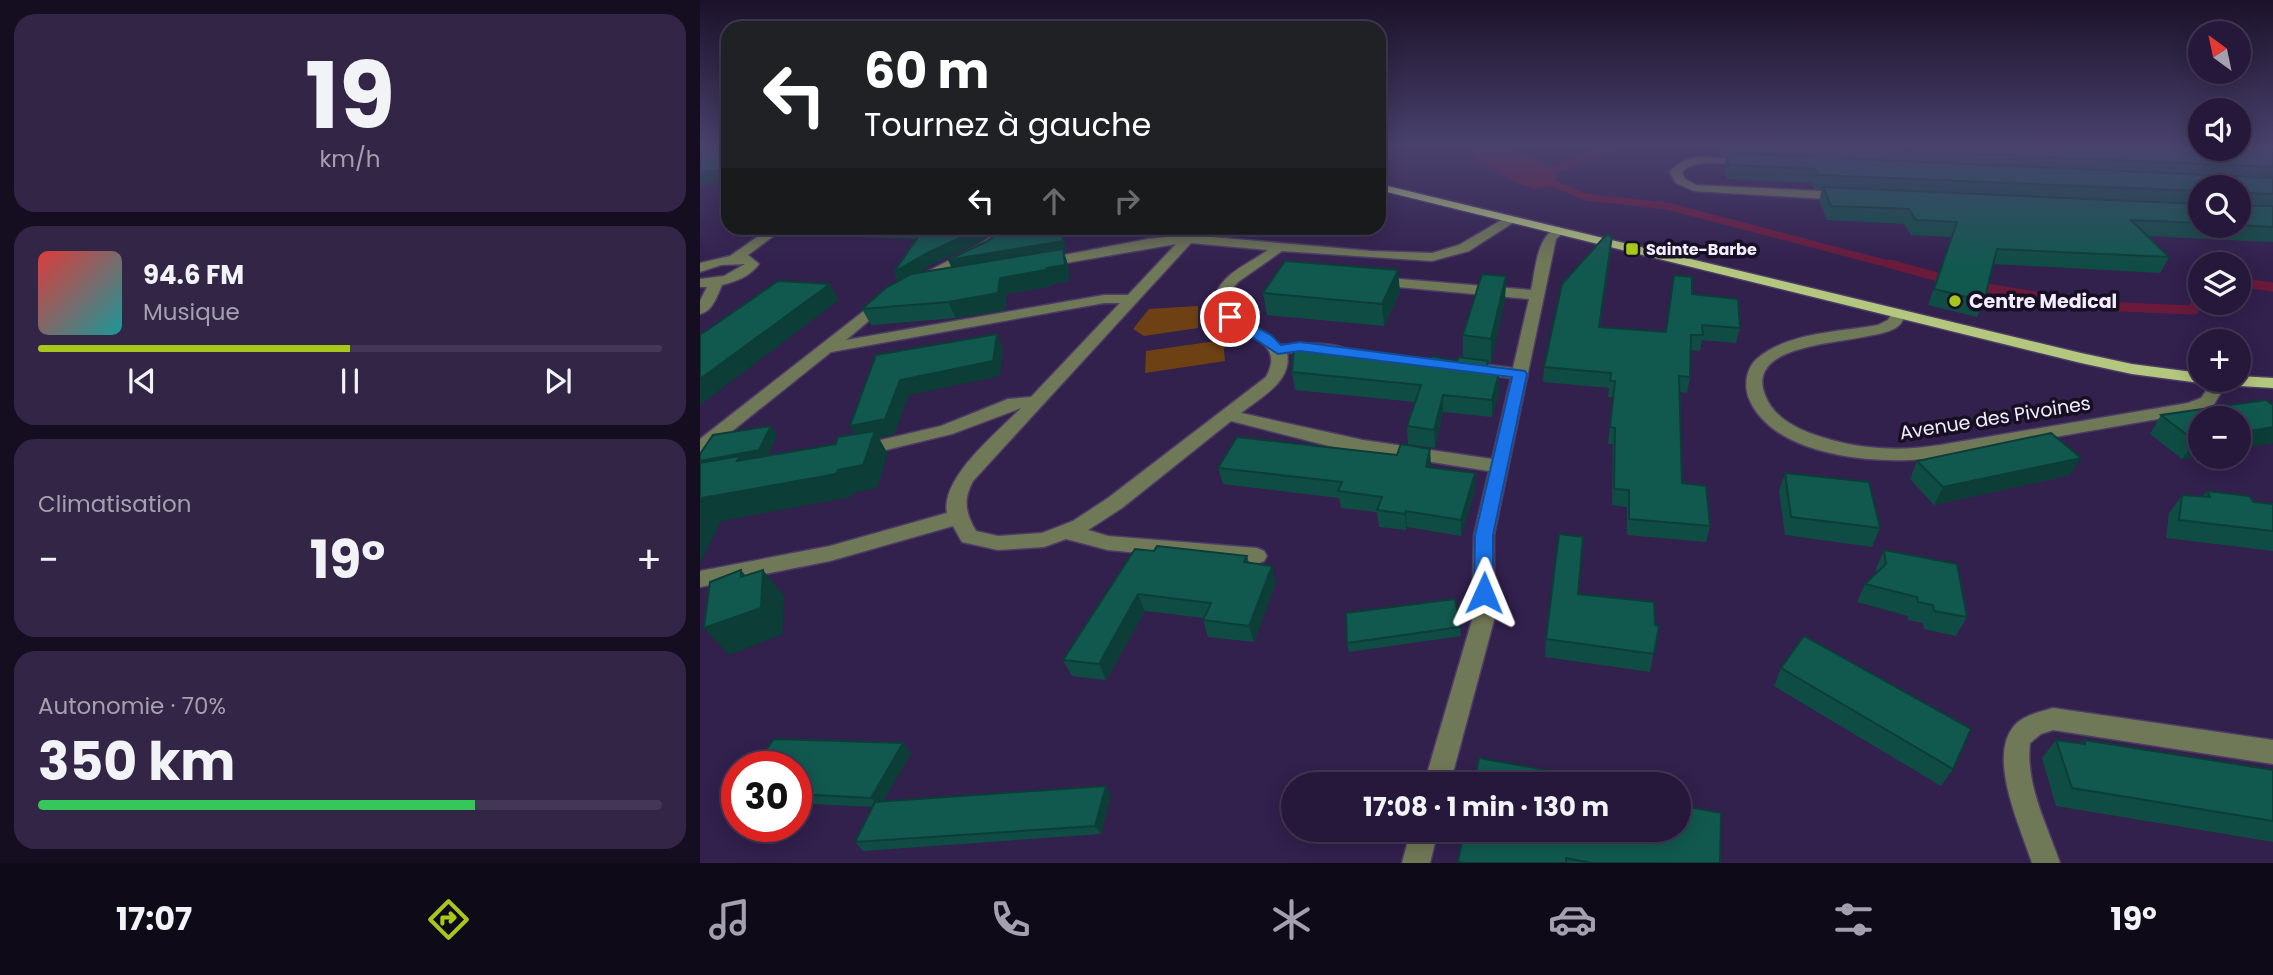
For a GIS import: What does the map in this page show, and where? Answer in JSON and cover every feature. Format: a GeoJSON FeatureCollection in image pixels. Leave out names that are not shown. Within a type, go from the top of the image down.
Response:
{"type":"FeatureCollection","features":[{"type":"Feature","properties":{"kind":"main road"},"geometry":{"type":"LineString","coordinates":[[1386,189],[2132,369],[2188,376]]}},
{"type":"Feature","properties":{"kind":"main road"},"geometry":{"type":"LineString","coordinates":[[2251,382],[2273,383]]}},
{"type":"Feature","properties":{"kind":"street"},"geometry":{"type":"LineString","coordinates":[[1690,185],[1854,197]]}},
{"type":"Feature","properties":{"kind":"street"},"geometry":{"type":"LineString","coordinates":[[1034,265],[1148,243],[1188,239],[1372,255],[1432,257],[1464,248],[1510,219]]}},
{"type":"Feature","properties":{"kind":"street"},"geometry":{"type":"LineString","coordinates":[[1440,772],[1483,620],[1484,535],[1550,238],[1559,231]]}},
{"type":"Feature","properties":{"kind":"street"},"geometry":{"type":"LineString","coordinates":[[735,258],[768,235]]}},
{"type":"Feature","properties":{"kind":"street"},"geometry":{"type":"LineString","coordinates":[[700,448],[889,298],[984,248],[1002,235]]}},
{"type":"Feature","properties":{"kind":"street"},"geometry":{"type":"LineString","coordinates":[[1188,239],[965,477],[954,498],[958,517],[969,537],[998,543],[1044,540],[1080,526],[1115,503],[1280,372],[1282,363],[1278,350],[1266,338],[1230,317],[1222,309],[1219,298],[1223,289],[1234,279],[1278,248]]}},
{"type":"Feature","properties":{"kind":"street"},"geometry":{"type":"LineString","coordinates":[[1372,255],[1364,276],[1371,280],[1537,295]]}},
{"type":"Feature","properties":{"kind":"street"},"geometry":{"type":"LineString","coordinates":[[700,268],[735,258],[746,258],[752,264],[736,276],[700,283]]}},
{"type":"Feature","properties":{"kind":"street"},"geometry":{"type":"LineString","coordinates":[[912,284],[955,279]]}},
{"type":"Feature","properties":{"kind":"street"},"geometry":{"type":"LineString","coordinates":[[700,310],[709,300],[716,282]]}},
{"type":"Feature","properties":{"kind":"street"},"geometry":{"type":"LineString","coordinates":[[828,348],[1104,299],[1131,299]]}},
{"type":"Feature","properties":{"kind":"street","name":"Avenue des Pivoines"},"geometry":{"type":"LineString","coordinates":[[1898,314],[1894,323],[1882,329],[1787,348],[1763,361],[1754,377],[1754,391],[1763,408],[1780,424],[1806,440],[1846,451],[1892,455],[2192,408],[2207,402],[2213,392]]}},
{"type":"Feature","properties":{"kind":"street"},"geometry":{"type":"LineString","coordinates":[[1278,350],[1300,347],[1355,353]]}},
{"type":"Feature","properties":{"kind":"street"},"geometry":{"type":"LineString","coordinates":[[1451,365],[1520,374]]}},
{"type":"Feature","properties":{"kind":"street"},"geometry":{"type":"LineString","coordinates":[[843,453],[946,430],[1014,403],[1038,402]]}},
{"type":"Feature","properties":{"kind":"street"},"geometry":{"type":"LineString","coordinates":[[1228,415],[1355,447],[1500,466]]}},
{"type":"Feature","properties":{"kind":"street"},"geometry":{"type":"LineString","coordinates":[[700,579],[789,563],[899,538],[958,517]]}},
{"type":"Feature","properties":{"kind":"street"},"geometry":{"type":"LineString","coordinates":[[1065,532],[1108,543],[1257,556]]}},
{"type":"Feature","properties":{"kind":"street"},"geometry":{"type":"LineString","coordinates":[[762,587],[789,563]]}},
{"type":"Feature","properties":{"kind":"street"},"geometry":{"type":"LineString","coordinates":[[2046,863],[2016,765],[2019,740],[2031,726],[2053,719],[2273,752]]}},
{"type":"Feature","properties":{"kind":"street"},"geometry":{"type":"LineString","coordinates":[[1416,863],[1422,842]]}},
{"type":"Feature","properties":{"kind":"shaded area"},"geometry":{"type":"Polygon","coordinates":[[[1198,306],[1198,328],[1144,336],[1133,329],[1149,309],[1198,306]]]}},
{"type":"Feature","properties":{"kind":"shaded area"},"geometry":{"type":"Polygon","coordinates":[[[1223,340],[1225,361],[1145,373],[1146,351],[1223,340]]]}},
{"type":"Feature","properties":{"kind":"building"},"geometry":{"type":"Polygon","coordinates":[[[2063,185],[2188,185],[2188,190],[2063,185]]]}},
{"type":"Feature","properties":{"kind":"building"},"geometry":{"type":"Polygon","coordinates":[[[2251,185],[2273,185],[2273,194],[2251,193],[2251,185]]]}},
{"type":"Feature","properties":{"kind":"building"},"geometry":{"type":"Polygon","coordinates":[[[1823,187],[2188,203],[2188,222],[2131,220],[2169,257],[1997,249],[1984,301],[1934,289],[1957,222],[1916,220],[1909,209],[1831,206],[1823,187]]]}},
{"type":"Feature","properties":{"kind":"building"},"geometry":{"type":"Polygon","coordinates":[[[2251,206],[2273,206],[2273,227],[2251,226],[2251,206]]]}},
{"type":"Feature","properties":{"kind":"building"},"geometry":{"type":"Polygon","coordinates":[[[1607,234],[1612,236],[1599,327],[1666,332],[1674,275],[1692,277],[1692,294],[1738,299],[1740,328],[1702,325],[1703,335],[1691,335],[1690,377],[1679,376],[1682,483],[1706,486],[1710,526],[1629,519],[1629,490],[1614,489],[1615,428],[1610,427],[1615,381],[1610,381],[1611,373],[1544,367],[1562,284],[1607,234]]]}},
{"type":"Feature","properties":{"kind":"building"},"geometry":{"type":"Polygon","coordinates":[[[919,235],[966,235],[927,253],[894,272],[919,235]]]}},
{"type":"Feature","properties":{"kind":"building"},"geometry":{"type":"Polygon","coordinates":[[[996,235],[1062,235],[1063,241],[948,260],[996,235]]]}},
{"type":"Feature","properties":{"kind":"building"},"geometry":{"type":"Polygon","coordinates":[[[1063,249],[1065,265],[1000,278],[998,293],[948,302],[862,309],[887,287],[911,274],[1063,249]]]}},
{"type":"Feature","properties":{"kind":"building"},"geometry":{"type":"Polygon","coordinates":[[[1285,261],[1398,270],[1382,304],[1263,293],[1285,261]]]}},
{"type":"Feature","properties":{"kind":"building"},"geometry":{"type":"Polygon","coordinates":[[[1482,274],[1506,276],[1491,339],[1463,335],[1482,274]]]}},
{"type":"Feature","properties":{"kind":"building"},"geometry":{"type":"Polygon","coordinates":[[[778,281],[830,284],[700,379],[700,335],[778,281]]]}},
{"type":"Feature","properties":{"kind":"building"},"geometry":{"type":"Polygon","coordinates":[[[997,334],[993,361],[900,380],[885,419],[850,426],[876,355],[997,334]]]}},
{"type":"Feature","properties":{"kind":"building"},"geometry":{"type":"Polygon","coordinates":[[[1294,347],[1431,359],[1432,356],[1457,361],[1459,357],[1488,361],[1485,372],[1499,373],[1492,400],[1443,395],[1434,430],[1407,426],[1421,385],[1292,372],[1294,347]]]}},
{"type":"Feature","properties":{"kind":"building"},"geometry":{"type":"Polygon","coordinates":[[[2266,400],[2273,405],[2273,427],[2251,431],[2251,406],[2224,406],[2266,400]]]}},
{"type":"Feature","properties":{"kind":"building"},"geometry":{"type":"Polygon","coordinates":[[[2188,411],[2188,436],[2161,415],[2188,411]]]}},
{"type":"Feature","properties":{"kind":"building"},"geometry":{"type":"Polygon","coordinates":[[[771,426],[759,450],[700,461],[700,454],[713,435],[771,426]]]}},
{"type":"Feature","properties":{"kind":"building"},"geometry":{"type":"Polygon","coordinates":[[[875,431],[863,465],[838,470],[836,474],[702,498],[700,502],[700,463],[740,456],[737,461],[836,444],[838,437],[875,431]]]}},
{"type":"Feature","properties":{"kind":"building"},"geometry":{"type":"Polygon","coordinates":[[[2051,433],[2081,458],[1943,487],[1917,461],[2051,433]]]}},
{"type":"Feature","properties":{"kind":"building"},"geometry":{"type":"Polygon","coordinates":[[[1237,437],[1397,455],[1401,444],[1430,449],[1426,467],[1475,473],[1461,520],[1406,511],[1405,514],[1377,510],[1382,497],[1338,491],[1342,482],[1218,468],[1237,437]]]}},
{"type":"Feature","properties":{"kind":"building"},"geometry":{"type":"Polygon","coordinates":[[[1785,473],[1869,482],[1880,528],[1791,517],[1785,473]]]}},
{"type":"Feature","properties":{"kind":"building"},"geometry":{"type":"Polygon","coordinates":[[[2207,491],[2249,496],[2254,502],[2273,504],[2273,531],[2179,520],[2182,495],[2210,497],[2207,491]]]}},
{"type":"Feature","properties":{"kind":"building"},"geometry":{"type":"Polygon","coordinates":[[[1559,534],[1583,537],[1578,594],[1654,602],[1655,625],[1659,626],[1654,654],[1546,639],[1559,534]]]}},
{"type":"Feature","properties":{"kind":"building"},"geometry":{"type":"Polygon","coordinates":[[[1157,546],[1247,556],[1244,562],[1272,566],[1249,626],[1203,620],[1211,603],[1138,594],[1099,664],[1063,660],[1135,549],[1154,551],[1157,546]]]}},
{"type":"Feature","properties":{"kind":"building"},"geometry":{"type":"Polygon","coordinates":[[[1884,550],[1957,564],[1967,617],[1934,611],[1933,605],[1918,602],[1917,597],[1865,584],[1886,564],[1884,550]]]}},
{"type":"Feature","properties":{"kind":"building"},"geometry":{"type":"Polygon","coordinates":[[[741,570],[741,577],[763,570],[761,608],[704,628],[710,582],[741,570]]]}},
{"type":"Feature","properties":{"kind":"building"},"geometry":{"type":"Polygon","coordinates":[[[1455,599],[1460,627],[1347,643],[1346,613],[1455,599]]]}},
{"type":"Feature","properties":{"kind":"building"},"geometry":{"type":"Polygon","coordinates":[[[1804,636],[1971,729],[1953,769],[1781,668],[1804,636]]]}},
{"type":"Feature","properties":{"kind":"building"},"geometry":{"type":"Polygon","coordinates":[[[774,739],[903,743],[871,798],[812,795],[812,751],[765,751],[774,739]]]}},
{"type":"Feature","properties":{"kind":"building"},"geometry":{"type":"Polygon","coordinates":[[[2056,740],[2085,744],[2084,740],[2273,770],[2273,821],[2072,788],[2056,740]]]}},
{"type":"Feature","properties":{"kind":"building"},"geometry":{"type":"Polygon","coordinates":[[[1479,758],[1558,772],[1476,772],[1479,758]]]}},
{"type":"Feature","properties":{"kind":"building"},"geometry":{"type":"Polygon","coordinates":[[[1106,786],[1095,826],[855,842],[875,802],[1106,786]]]}},
{"type":"Feature","properties":{"kind":"building"},"geometry":{"type":"Polygon","coordinates":[[[1691,807],[1721,813],[1720,863],[1592,863],[1566,858],[1566,863],[1458,862],[1462,842],[1691,842],[1691,807]]]}},
{"type":"Feature","properties":{"kind":"waterway"},"geometry":{"type":"LineString","coordinates":[[1557,185],[1586,197],[1667,206],[1896,266]]}},
{"type":"Feature","properties":{"kind":"waterway"},"geometry":{"type":"LineString","coordinates":[[1890,264],[1949,280]]}},
{"type":"Feature","properties":{"kind":"waterway"},"geometry":{"type":"LineString","coordinates":[[2251,284],[2273,287]]}},
{"type":"Feature","properties":{"kind":"waterway"},"geometry":{"type":"LineString","coordinates":[[1974,286],[2098,306],[2188,310]]}},
{"type":"Feature","properties":{"kind":"place","name":"Sainte-Barbe"},"geometry":{"type":"Point","coordinates":[1632,249]}},
{"type":"Feature","properties":{"kind":"place","name":"Centre Medical"},"geometry":{"type":"Point","coordinates":[1955,301]}},
{"type":"Feature","properties":{"kind":"route"},"geometry":{"type":"LineString","coordinates":[[1230,317],[1266,338],[1278,350],[1300,347],[1520,374],[1484,535],[1484,593]]}}]}
